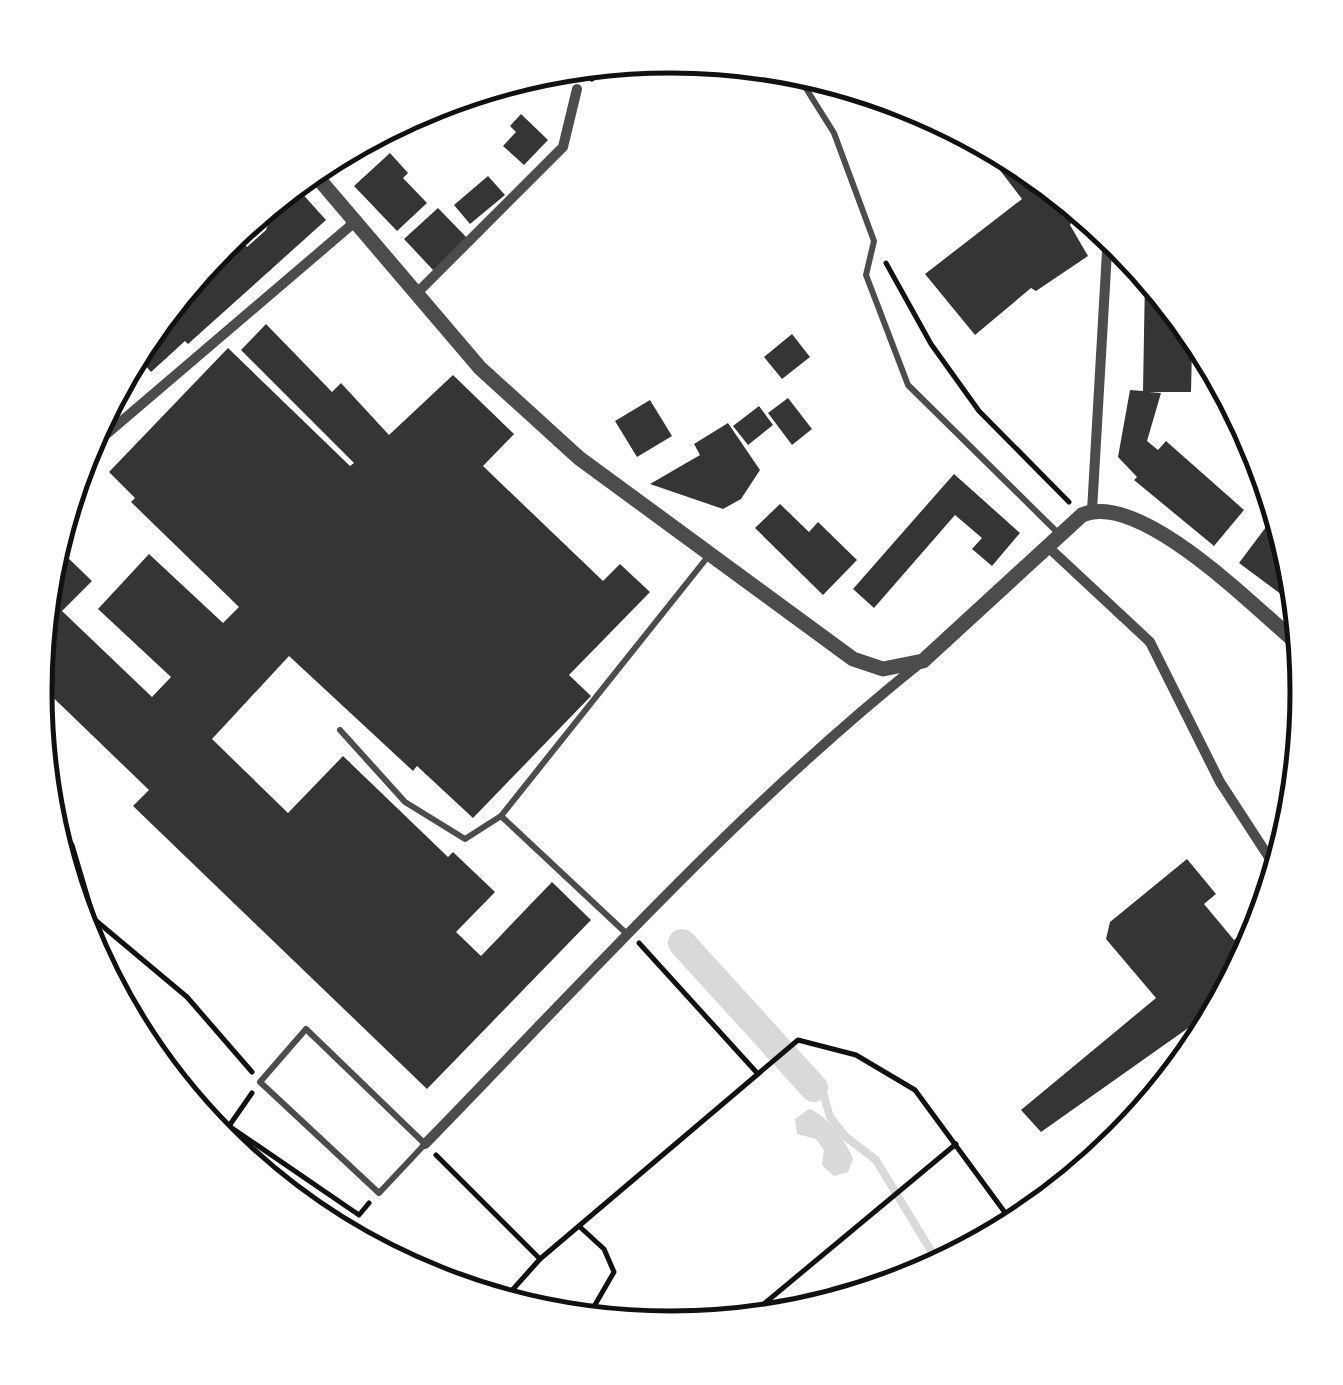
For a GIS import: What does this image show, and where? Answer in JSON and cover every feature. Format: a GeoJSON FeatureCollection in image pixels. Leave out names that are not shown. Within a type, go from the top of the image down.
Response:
{"type":"FeatureCollection","features":[{"type":"Feature","properties":{"kind":"street"},"geometry":{"type":"LineString","coordinates":[[418,292],[563,147],[577,90]]}},
{"type":"Feature","properties":{"kind":"street"},"geometry":{"type":"LineString","coordinates":[[322,182],[480,368],[579,458],[853,659],[882,669],[922,662]]}},
{"type":"Feature","properties":{"kind":"street"},"geometry":{"type":"LineString","coordinates":[[111,430],[356,221]]}},
{"type":"Feature","properties":{"kind":"street"},"geometry":{"type":"LineString","coordinates":[[1087,513],[1107,253]]}},
{"type":"Feature","properties":{"kind":"street"},"geometry":{"type":"LineString","coordinates":[[425,1144],[628,936],[857,716],[1087,513],[1111,509],[1173,540],[1287,635]]}},
{"type":"Feature","properties":{"kind":"street"},"geometry":{"type":"LineString","coordinates":[[1054,540],[1150,642],[1220,782],[1268,856]]}},
{"type":"Feature","properties":{"kind":"lane"},"geometry":{"type":"LineString","coordinates":[[806,89],[834,133],[874,241],[866,274],[908,385],[1054,540]]}},
{"type":"Feature","properties":{"kind":"lane"},"geometry":{"type":"LineString","coordinates":[[340,730],[406,802],[464,839],[501,816],[710,554]]}},
{"type":"Feature","properties":{"kind":"lane"},"geometry":{"type":"LineString","coordinates":[[501,816],[628,936]]}},
{"type":"Feature","properties":{"kind":"lane"},"geometry":{"type":"LineString","coordinates":[[306,1029],[425,1144],[379,1193],[260,1082],[306,1029]]}},
{"type":"Feature","properties":{"kind":"path"},"geometry":{"type":"LineString","coordinates":[[874,241],[930,344],[979,411],[1087,513]]}},
{"type":"Feature","properties":{"kind":"path"},"geometry":{"type":"LineString","coordinates":[[72,845],[88,898]]}},
{"type":"Feature","properties":{"kind":"path"},"geometry":{"type":"LineString","coordinates":[[97,922],[186,997],[260,1082],[229,1125]]}},
{"type":"Feature","properties":{"kind":"path"},"geometry":{"type":"LineString","coordinates":[[628,936],[656,958],[758,1074]]}},
{"type":"Feature","properties":{"kind":"path"},"geometry":{"type":"LineString","coordinates":[[512,1290],[540,1259],[798,1040],[856,1055],[915,1090],[1006,1213]]}},
{"type":"Feature","properties":{"kind":"path"},"geometry":{"type":"LineString","coordinates":[[234,1130],[359,1215]]}},
{"type":"Feature","properties":{"kind":"path"},"geometry":{"type":"LineString","coordinates":[[425,1144],[540,1259]]}},
{"type":"Feature","properties":{"kind":"path"},"geometry":{"type":"LineString","coordinates":[[764,1304],[956,1144]]}},
{"type":"Feature","properties":{"kind":"path"},"geometry":{"type":"LineString","coordinates":[[580,1226],[604,1249],[614,1272],[594,1306]]}},
{"type":"Feature","properties":{"kind":"shaded area"},"geometry":{"type":"Polygon","coordinates":[[[809,1109],[829,1123],[846,1145],[853,1159],[848,1172],[834,1176],[822,1165],[824,1150],[816,1139],[797,1134],[795,1119],[809,1109]]]}},
{"type":"Feature","properties":{"kind":"building"},"geometry":{"type":"Polygon","coordinates":[[[521,114],[548,140],[524,165],[503,146],[516,132],[510,126],[521,114]]]}},
{"type":"Feature","properties":{"kind":"building"},"geometry":{"type":"Polygon","coordinates":[[[390,153],[408,173],[403,178],[427,203],[397,231],[354,186],[390,153]]]}},
{"type":"Feature","properties":{"kind":"building"},"geometry":{"type":"Polygon","coordinates":[[[997,166],[1072,221],[1070,225],[1088,256],[1036,291],[1031,288],[975,335],[925,274],[1022,199],[997,166]]]}},
{"type":"Feature","properties":{"kind":"building"},"geometry":{"type":"Polygon","coordinates":[[[488,176],[505,195],[470,224],[454,205],[488,176]]]}},
{"type":"Feature","properties":{"kind":"building"},"geometry":{"type":"Polygon","coordinates":[[[304,195],[326,220],[188,344],[185,341],[151,372],[146,366],[180,316],[234,255],[266,230],[269,222],[304,195]]]}},
{"type":"Feature","properties":{"kind":"building"},"geometry":{"type":"Polygon","coordinates":[[[438,208],[468,239],[434,271],[404,239],[438,208]]]}},
{"type":"Feature","properties":{"kind":"building"},"geometry":{"type":"Polygon","coordinates":[[[1145,293],[1192,358],[1191,392],[1149,392],[1161,393],[1147,441],[1158,450],[1166,441],[1244,510],[1214,546],[1134,480],[1137,477],[1118,457],[1130,390],[1143,391],[1145,293]]]}},
{"type":"Feature","properties":{"kind":"building"},"geometry":{"type":"Polygon","coordinates":[[[266,324],[332,392],[341,383],[389,435],[453,375],[514,434],[483,466],[603,581],[620,564],[650,592],[569,675],[591,696],[473,818],[417,766],[413,771],[289,656],[212,739],[288,813],[343,756],[448,857],[453,852],[495,892],[456,932],[481,956],[552,882],[591,920],[427,1089],[133,806],[149,790],[52,697],[58,612],[68,557],[92,581],[62,611],[152,697],[171,677],[98,609],[149,554],[223,623],[239,607],[131,502],[135,498],[109,472],[228,348],[350,466],[354,463],[241,350],[266,324]]]}},
{"type":"Feature","properties":{"kind":"building"},"geometry":{"type":"Polygon","coordinates":[[[792,334],[810,357],[782,379],[764,357],[792,334]]]}},
{"type":"Feature","properties":{"kind":"building"},"geometry":{"type":"Polygon","coordinates":[[[788,398],[812,429],[792,445],[768,413],[788,398]]]}},
{"type":"Feature","properties":{"kind":"building"},"geometry":{"type":"Polygon","coordinates":[[[650,400],[672,436],[637,457],[615,421],[650,400]]]}},
{"type":"Feature","properties":{"kind":"building"},"geometry":{"type":"Polygon","coordinates":[[[759,406],[773,425],[748,445],[733,426],[759,406]]]}},
{"type":"Feature","properties":{"kind":"building"},"geometry":{"type":"Polygon","coordinates":[[[728,423],[760,470],[741,499],[723,509],[650,484],[700,455],[694,444],[728,423]]]}},
{"type":"Feature","properties":{"kind":"building"},"geometry":{"type":"Polygon","coordinates":[[[954,474],[1020,533],[992,566],[972,549],[982,538],[955,515],[874,608],[853,589],[954,474]]]}},
{"type":"Feature","properties":{"kind":"building"},"geometry":{"type":"Polygon","coordinates":[[[780,504],[809,532],[818,522],[857,560],[823,595],[755,528],[780,504]]]}},
{"type":"Feature","properties":{"kind":"building"},"geometry":{"type":"Polygon","coordinates":[[[1268,528],[1283,595],[1239,563],[1268,528]]]}},
{"type":"Feature","properties":{"kind":"building"},"geometry":{"type":"Polygon","coordinates":[[[1187,859],[1216,894],[1204,904],[1234,940],[1240,935],[1194,1024],[1041,1132],[1021,1110],[1156,998],[1106,939],[1110,922],[1187,859]]]}},
{"type":"Feature","properties":{"kind":"waterway"},"geometry":{"type":"LineString","coordinates":[[682,943],[814,1088]]}},
{"type":"Feature","properties":{"kind":"waterway"},"geometry":{"type":"LineString","coordinates":[[814,1088],[824,1096],[830,1117],[846,1137],[876,1160],[933,1253]]}}]}
